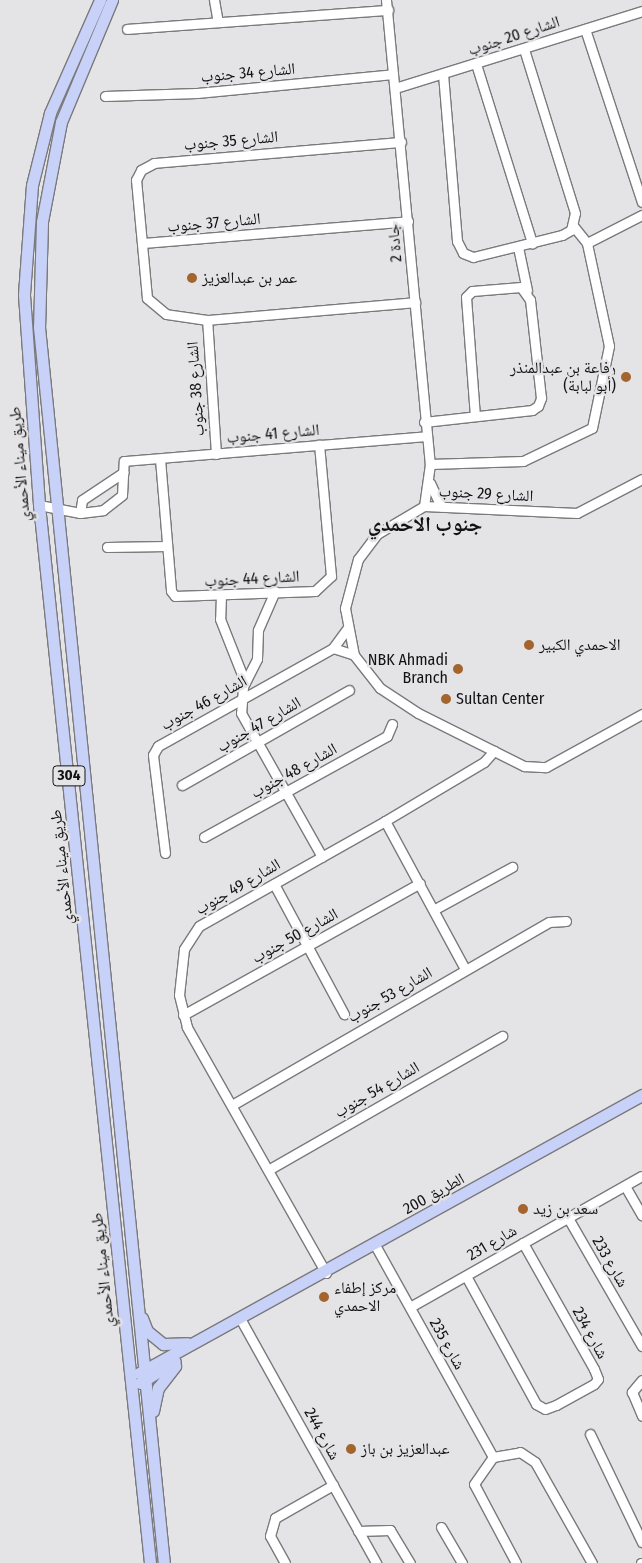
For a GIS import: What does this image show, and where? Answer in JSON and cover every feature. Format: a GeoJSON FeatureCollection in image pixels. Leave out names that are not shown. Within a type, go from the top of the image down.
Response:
{"type":"FeatureCollection","features":[{"type":"Feature","properties":{"kind":"main road","name":"طريق ميناء الأحمدي"},"geometry":{"type":"LineString","coordinates":[[100,0],[50,113],[27,218],[25,347],[39,505],[150,1563]]}},
{"type":"Feature","properties":{"kind":"main road","name":"طريق ميناء الأحمدي"},"geometry":{"type":"LineString","coordinates":[[112,0],[61,122],[42,222],[39,327],[54,506],[164,1563]]}},
{"type":"Feature","properties":{"kind":"main road","name":"الطريق 200"},"geometry":{"type":"LineString","coordinates":[[131,1383],[184,1355],[241,1320],[642,1095]]}},
{"type":"Feature","properties":{"kind":"main road"},"geometry":{"type":"LineString","coordinates":[[135,1290],[144,1323],[153,1338],[171,1346],[194,1342]]}},
{"type":"Feature","properties":{"kind":"main road","name":"الطريق 200"},"geometry":{"type":"LineString","coordinates":[[145,1375],[194,1342],[241,1320]]}},
{"type":"Feature","properties":{"kind":"main road"},"geometry":{"type":"LineString","coordinates":[[152,1450],[154,1396],[184,1355]]}},
{"type":"Feature","properties":{"kind":"street"},"geometry":{"type":"LineString","coordinates":[[214,0],[218,22]]}},
{"type":"Feature","properties":{"kind":"street","name":"جادة 2"},"geometry":{"type":"LineString","coordinates":[[386,0],[401,142],[425,436],[430,464],[430,483],[424,506]]}},
{"type":"Feature","properties":{"kind":"street"},"geometry":{"type":"LineString","coordinates":[[127,29],[388,10]]}},
{"type":"Feature","properties":{"kind":"street","name":"الشارع 20 جنوب"},"geometry":{"type":"LineString","coordinates":[[395,88],[642,11]]}},
{"type":"Feature","properties":{"kind":"street"},"geometry":{"type":"LineString","coordinates":[[585,29],[642,202]]}},
{"type":"Feature","properties":{"kind":"street"},"geometry":{"type":"LineString","coordinates":[[443,74],[457,241],[463,253],[473,257],[562,235],[573,226],[575,213],[524,49]]}},
{"type":"Feature","properties":{"kind":"street"},"geometry":{"type":"LineString","coordinates":[[476,64],[532,243]]}},
{"type":"Feature","properties":{"kind":"street","name":"الشارع 34 جنوب"},"geometry":{"type":"LineString","coordinates":[[105,96],[197,93],[393,74]]}},
{"type":"Feature","properties":{"kind":"street","name":"الشارع 35 جنوب"},"geometry":{"type":"LineString","coordinates":[[143,243],[136,180],[154,162],[401,142]]}},
{"type":"Feature","properties":{"kind":"street"},"geometry":{"type":"LineString","coordinates":[[587,243],[642,215]]}},
{"type":"Feature","properties":{"kind":"street","name":"الشارع 37 جنوب"},"geometry":{"type":"LineString","coordinates":[[143,243],[408,221]]}},
{"type":"Feature","properties":{"kind":"street"},"geometry":{"type":"LineString","coordinates":[[430,464],[523,460],[592,428],[609,346],[587,243],[573,226]]}},
{"type":"Feature","properties":{"kind":"street"},"geometry":{"type":"LineString","coordinates":[[143,243],[144,291],[150,303],[166,314],[207,320]]}},
{"type":"Feature","properties":{"kind":"street"},"geometry":{"type":"LineString","coordinates":[[424,422],[538,406],[541,398],[527,290],[518,247]]}},
{"type":"Feature","properties":{"kind":"street"},"geometry":{"type":"LineString","coordinates":[[475,416],[466,297],[472,291],[527,290]]}},
{"type":"Feature","properties":{"kind":"street","name":"الشارع 38 جنوب"},"geometry":{"type":"LineString","coordinates":[[216,454],[207,320],[415,302]]}},
{"type":"Feature","properties":{"kind":"street","name":"الشارع 41 جنوب"},"geometry":{"type":"LineString","coordinates":[[124,472],[124,461],[425,436]]}},
{"type":"Feature","properties":{"kind":"street","name":"الشارع 44 جنوب"},"geometry":{"type":"LineString","coordinates":[[160,459],[171,591],[175,596],[221,595],[275,590],[315,591],[331,576],[319,445]]}},
{"type":"Feature","properties":{"kind":"street"},"geometry":{"type":"LineString","coordinates":[[39,505],[54,506],[80,513],[103,510],[122,495],[124,472]]}},
{"type":"Feature","properties":{"kind":"street"},"geometry":{"type":"LineString","coordinates":[[80,513],[82,500],[124,472]]}},
{"type":"Feature","properties":{"kind":"street","name":"الشارع 29 جنوب"},"geometry":{"type":"LineString","coordinates":[[642,479],[590,509],[564,513],[424,506],[377,534],[358,559],[346,592],[346,629],[354,655],[370,678],[392,698],[524,766],[546,767],[642,714]]}},
{"type":"Feature","properties":{"kind":"street","name":"جادة 2"},"geometry":{"type":"LineString","coordinates":[[430,483],[441,507]]}},
{"type":"Feature","properties":{"kind":"street"},"geometry":{"type":"LineString","coordinates":[[107,547],[167,546]]}},
{"type":"Feature","properties":{"kind":"street"},"geometry":{"type":"LineString","coordinates":[[275,590],[258,630],[257,659],[245,682],[242,699],[242,717],[322,857]]}},
{"type":"Feature","properties":{"kind":"street"},"geometry":{"type":"LineString","coordinates":[[221,595],[220,619],[245,682]]}},
{"type":"Feature","properties":{"kind":"street","name":"الشارع 46 جنوب"},"geometry":{"type":"LineString","coordinates":[[166,853],[153,756],[158,746],[333,648],[346,629]]}},
{"type":"Feature","properties":{"kind":"street"},"geometry":{"type":"LineString","coordinates":[[333,648],[354,655]]}},
{"type":"Feature","properties":{"kind":"street","name":"الشارع 47 جنوب"},"geometry":{"type":"LineString","coordinates":[[182,786],[350,690]]}},
{"type":"Feature","properties":{"kind":"street","name":"الشارع 48 جنوب"},"geometry":{"type":"LineString","coordinates":[[204,838],[387,736],[392,724]]}},
{"type":"Feature","properties":{"kind":"street"},"geometry":{"type":"LineString","coordinates":[[473,768],[487,748]]}},
{"type":"Feature","properties":{"kind":"street","name":"الشارع 49 جنوب"},"geometry":{"type":"LineString","coordinates":[[326,1273],[183,1015],[179,995],[187,939],[199,926],[385,821],[473,768],[487,748]]}},
{"type":"Feature","properties":{"kind":"street"},"geometry":{"type":"LineString","coordinates":[[385,821],[435,909],[465,969]]}},
{"type":"Feature","properties":{"kind":"street"},"geometry":{"type":"LineString","coordinates":[[435,909],[512,867]]}},
{"type":"Feature","properties":{"kind":"street","name":"الشارع 50 جنوب"},"geometry":{"type":"LineString","coordinates":[[183,1015],[420,883]]}},
{"type":"Feature","properties":{"kind":"street"},"geometry":{"type":"LineString","coordinates":[[274,884],[344,1014]]}},
{"type":"Feature","properties":{"kind":"street","name":"الشارع 53 جنوب"},"geometry":{"type":"LineString","coordinates":[[232,1105],[549,922],[566,920]]}},
{"type":"Feature","properties":{"kind":"street","name":"الشارع 54 جنوب"},"geometry":{"type":"LineString","coordinates":[[268,1170],[502,1036]]}},
{"type":"Feature","properties":{"kind":"street","name":"شارع 231"},"geometry":{"type":"LineString","coordinates":[[410,1307],[642,1176]]}},
{"type":"Feature","properties":{"kind":"street"},"geometry":{"type":"LineString","coordinates":[[625,1186],[642,1216]]}},
{"type":"Feature","properties":{"kind":"street","name":"شارع 233"},"geometry":{"type":"LineString","coordinates":[[568,1218],[642,1346]]}},
{"type":"Feature","properties":{"kind":"street","name":"شارع 234"},"geometry":{"type":"LineString","coordinates":[[466,1276],[536,1404],[545,1409],[594,1384],[598,1379],[594,1369],[523,1243]]}},
{"type":"Feature","properties":{"kind":"street","name":"شارع 235"},"geometry":{"type":"LineString","coordinates":[[375,1245],[493,1457]]}},
{"type":"Feature","properties":{"kind":"street","name":"شارع 244"},"geometry":{"type":"LineString","coordinates":[[241,1320],[376,1563]]}},
{"type":"Feature","properties":{"kind":"street"},"geometry":{"type":"LineString","coordinates":[[642,1380],[632,1392],[642,1416]]}},
{"type":"Feature","properties":{"kind":"street"},"geometry":{"type":"LineString","coordinates":[[590,1434],[642,1542]]}},
{"type":"Feature","properties":{"kind":"street"},"geometry":{"type":"LineString","coordinates":[[516,1563],[475,1491],[476,1478],[493,1457],[523,1452],[533,1458],[592,1563]]}},
{"type":"Feature","properties":{"kind":"street"},"geometry":{"type":"LineString","coordinates":[[285,1563],[270,1536],[275,1518],[333,1485]]}},
{"type":"Feature","properties":{"kind":"street"},"geometry":{"type":"LineString","coordinates":[[441,1526],[462,1563]]}},
{"type":"Feature","properties":{"kind":"street"},"geometry":{"type":"LineString","coordinates":[[358,1531],[390,1530],[410,1563]]}},
{"type":"Feature","properties":{"kind":"place","name":"عمر بن عبدالعزيز"},"geometry":{"type":"Point","coordinates":[192,278]}},
{"type":"Feature","properties":{"kind":"place","name":"رفاعة بن عبدالمنذر (أبو لبابة)"},"geometry":{"type":"Point","coordinates":[626,377]}},
{"type":"Feature","properties":{"kind":"place","name":"الاحمدي الكبير"},"geometry":{"type":"Point","coordinates":[529,645]}},
{"type":"Feature","properties":{"kind":"place","name":"NBK Ahmadi Branch"},"geometry":{"type":"Point","coordinates":[458,669]}},
{"type":"Feature","properties":{"kind":"place","name":"Sultan Center"},"geometry":{"type":"Point","coordinates":[446,699]}},
{"type":"Feature","properties":{"kind":"place","name":"سعد بن زيد"},"geometry":{"type":"Point","coordinates":[523,1209]}},
{"type":"Feature","properties":{"kind":"place","name":"مركز إطفاء الاحمدي"},"geometry":{"type":"Point","coordinates":[324,1297]}},
{"type":"Feature","properties":{"kind":"place","name":"عبدالعزيز بن باز"},"geometry":{"type":"Point","coordinates":[351,1449]}},
{"type":"Feature","properties":{"kind":"district","name":"جنوب الاحمدي"},"geometry":{"type":"Point","coordinates":[425,524]}}]}
